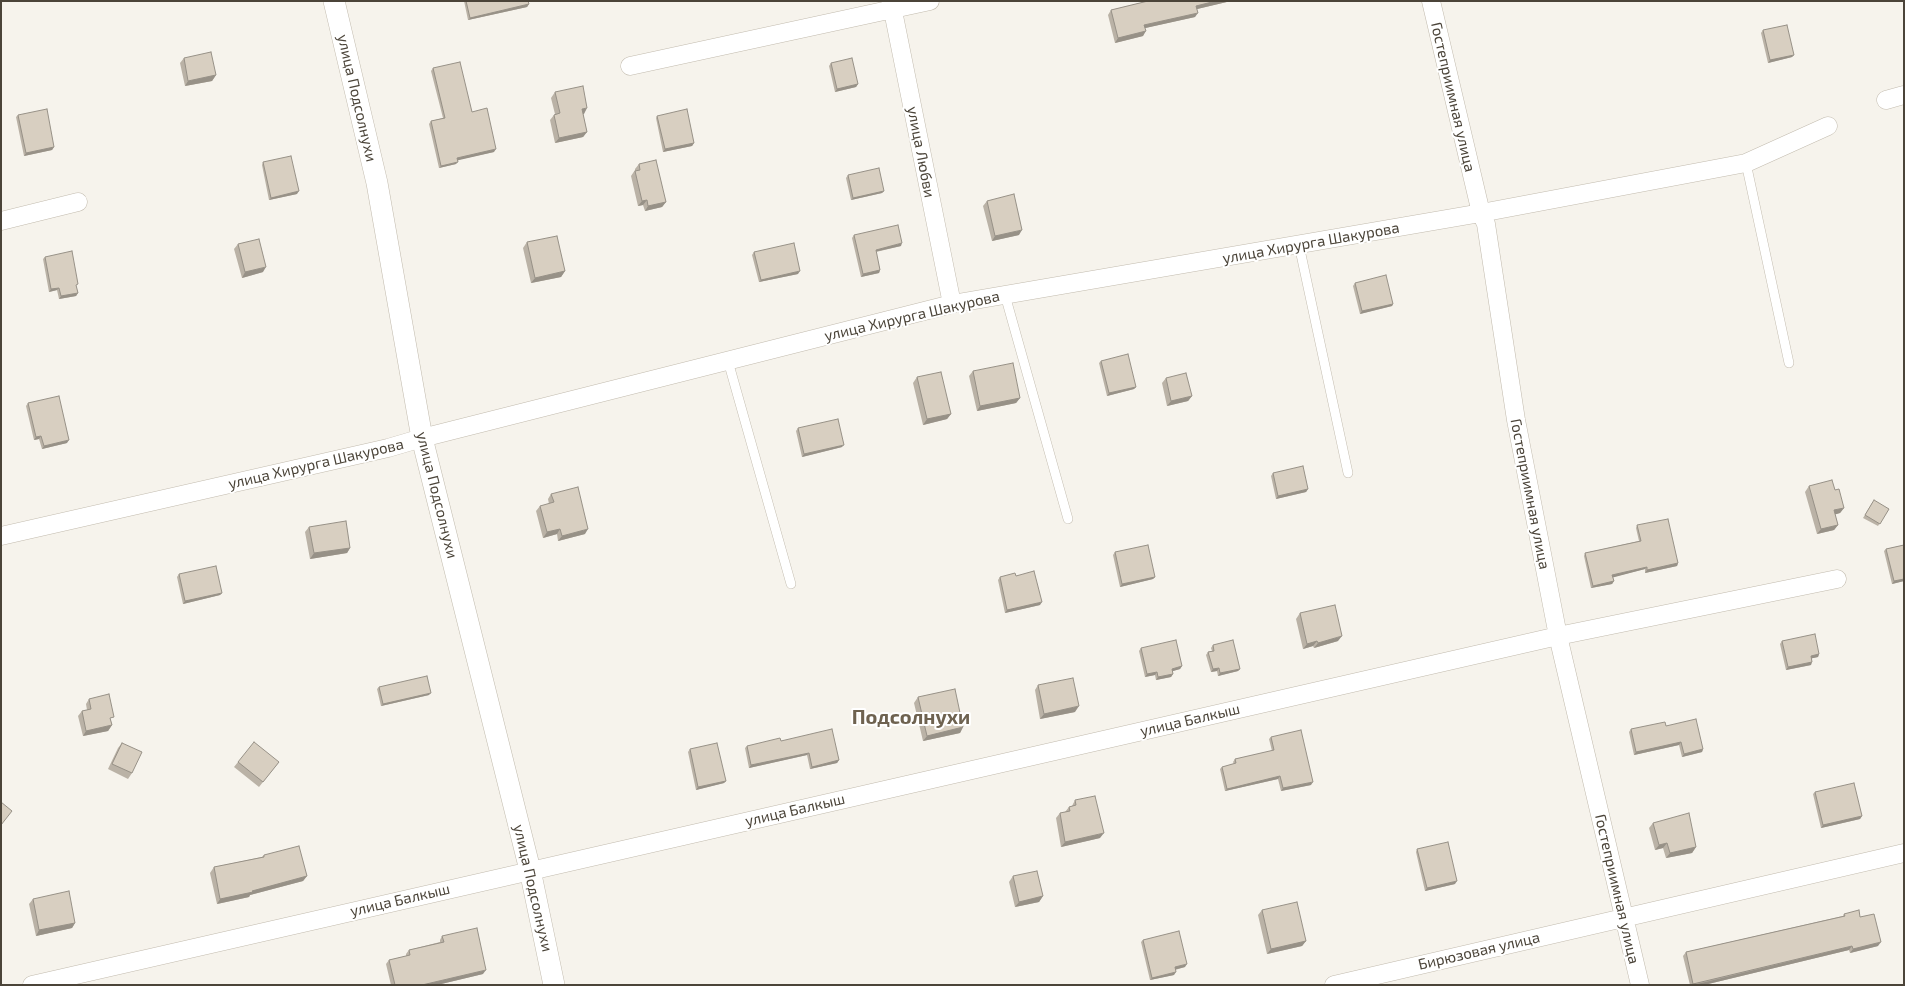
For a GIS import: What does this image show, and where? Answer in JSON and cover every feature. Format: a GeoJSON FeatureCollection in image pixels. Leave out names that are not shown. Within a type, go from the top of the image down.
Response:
{"type":"FeatureCollection","features":[{"type":"Feature","properties":{"kind":"street","name":"улица Подсолнухи"},"geometry":{"type":"LineString","coordinates":[[334,1],[377,182],[422,438],[530,870],[554,985]]}},
{"type":"Feature","properties":{"kind":"street"},"geometry":{"type":"LineString","coordinates":[[630,66],[892,5],[930,1]]}},
{"type":"Feature","properties":{"kind":"street","name":"Гостеприимная улица"},"geometry":{"type":"LineString","coordinates":[[1431,1],[1480,213],[1486,224],[1516,420],[1558,636],[1640,985]]}},
{"type":"Feature","properties":{"kind":"street","name":"улица Любви"},"geometry":{"type":"LineString","coordinates":[[892,5],[952,304]]}},
{"type":"Feature","properties":{"kind":"street"},"geometry":{"type":"LineString","coordinates":[[1886,100],[1904,96]]}},
{"type":"Feature","properties":{"kind":"street","name":"улица Хирурга Шакурова"},"geometry":{"type":"LineString","coordinates":[[1,536],[388,448],[952,304],[1299,245],[1746,164],[1828,126]]}},
{"type":"Feature","properties":{"kind":"street"},"geometry":{"type":"LineString","coordinates":[[1,221],[78,202]]}},
{"type":"Feature","properties":{"kind":"street","name":"улица Балкыш"},"geometry":{"type":"LineString","coordinates":[[32,985],[1558,636],[1837,578]]}},
{"type":"Feature","properties":{"kind":"street","name":"Бирюзовая улица"},"geometry":{"type":"LineString","coordinates":[[1334,985],[1904,853]]}},
{"type":"Feature","properties":{"kind":"lane"},"geometry":{"type":"LineString","coordinates":[[1746,164],[1789,363]]}},
{"type":"Feature","properties":{"kind":"lane"},"geometry":{"type":"LineString","coordinates":[[1299,245],[1348,473]]}},
{"type":"Feature","properties":{"kind":"lane"},"geometry":{"type":"LineString","coordinates":[[1005,295],[1068,519]]}},
{"type":"Feature","properties":{"kind":"lane"},"geometry":{"type":"LineString","coordinates":[[728,360],[791,584]]}},
{"type":"Feature","properties":{"kind":"building"},"geometry":{"type":"Polygon","coordinates":[[[466,1],[528,1],[529,4],[470,18],[466,1]]]}},
{"type":"Feature","properties":{"kind":"building"},"geometry":{"type":"Polygon","coordinates":[[[1148,1],[1216,1],[1196,6],[1198,13],[1144,25],[1146,31],[1118,38],[1111,10],[1148,1]]]}},
{"type":"Feature","properties":{"kind":"building"},"geometry":{"type":"Polygon","coordinates":[[[1787,25],[1794,55],[1770,60],[1763,30],[1787,25]]]}},
{"type":"Feature","properties":{"kind":"building"},"geometry":{"type":"Polygon","coordinates":[[[211,52],[216,75],[188,81],[184,58],[211,52]]]}},
{"type":"Feature","properties":{"kind":"building"},"geometry":{"type":"Polygon","coordinates":[[[852,58],[858,84],[837,89],[831,63],[852,58]]]}},
{"type":"Feature","properties":{"kind":"building"},"geometry":{"type":"Polygon","coordinates":[[[460,62],[472,112],[487,108],[496,149],[457,158],[458,162],[441,166],[431,121],[445,118],[433,68],[460,62]]]}},
{"type":"Feature","properties":{"kind":"building"},"geometry":{"type":"Polygon","coordinates":[[[583,86],[587,108],[582,109],[587,132],[559,138],[554,115],[560,113],[555,92],[583,86]]]}},
{"type":"Feature","properties":{"kind":"building"},"geometry":{"type":"Polygon","coordinates":[[[47,109],[54,147],[26,153],[18,115],[47,109]]]}},
{"type":"Feature","properties":{"kind":"building"},"geometry":{"type":"Polygon","coordinates":[[[687,109],[694,143],[665,149],[657,116],[687,109]]]}},
{"type":"Feature","properties":{"kind":"building"},"geometry":{"type":"Polygon","coordinates":[[[291,156],[299,191],[271,198],[263,162],[291,156]]]}},
{"type":"Feature","properties":{"kind":"building"},"geometry":{"type":"Polygon","coordinates":[[[656,160],[666,202],[648,206],[647,200],[642,201],[635,171],[640,170],[639,164],[656,160]]]}},
{"type":"Feature","properties":{"kind":"building"},"geometry":{"type":"Polygon","coordinates":[[[879,168],[884,191],[853,198],[848,175],[879,168]]]}},
{"type":"Feature","properties":{"kind":"building"},"geometry":{"type":"Polygon","coordinates":[[[1014,194],[1022,230],[995,236],[987,201],[1014,194]]]}},
{"type":"Feature","properties":{"kind":"building"},"geometry":{"type":"Polygon","coordinates":[[[898,225],[902,243],[876,250],[880,270],[863,274],[854,235],[898,225]]]}},
{"type":"Feature","properties":{"kind":"building"},"geometry":{"type":"Polygon","coordinates":[[[557,236],[565,271],[535,278],[527,242],[557,236]]]}},
{"type":"Feature","properties":{"kind":"building"},"geometry":{"type":"Polygon","coordinates":[[[259,239],[266,267],[245,272],[238,244],[259,239]]]}},
{"type":"Feature","properties":{"kind":"building"},"geometry":{"type":"Polygon","coordinates":[[[794,243],[800,271],[761,280],[754,252],[794,243]]]}},
{"type":"Feature","properties":{"kind":"building"},"geometry":{"type":"Polygon","coordinates":[[[72,251],[78,293],[61,296],[59,288],[51,289],[45,257],[72,251]]]}},
{"type":"Feature","properties":{"kind":"building"},"geometry":{"type":"Polygon","coordinates":[[[1386,275],[1393,304],[1362,311],[1355,283],[1386,275]]]}},
{"type":"Feature","properties":{"kind":"building"},"geometry":{"type":"Polygon","coordinates":[[[1128,354],[1136,387],[1109,393],[1101,361],[1128,354]]]}},
{"type":"Feature","properties":{"kind":"building"},"geometry":{"type":"Polygon","coordinates":[[[1013,363],[1020,398],[980,406],[973,371],[1013,363]]]}},
{"type":"Feature","properties":{"kind":"building"},"geometry":{"type":"Polygon","coordinates":[[[941,372],[951,414],[927,419],[917,377],[941,372]]]}},
{"type":"Feature","properties":{"kind":"building"},"geometry":{"type":"Polygon","coordinates":[[[1186,373],[1192,396],[1171,401],[1166,378],[1186,373]]]}},
{"type":"Feature","properties":{"kind":"building"},"geometry":{"type":"Polygon","coordinates":[[[59,396],[69,440],[44,446],[41,436],[36,437],[28,403],[59,396]]]}},
{"type":"Feature","properties":{"kind":"building"},"geometry":{"type":"Polygon","coordinates":[[[838,419],[844,445],[804,454],[798,428],[838,419]]]}},
{"type":"Feature","properties":{"kind":"building"},"geometry":{"type":"Polygon","coordinates":[[[1303,466],[1308,489],[1278,496],[1273,473],[1303,466]]]}},
{"type":"Feature","properties":{"kind":"building"},"geometry":{"type":"Polygon","coordinates":[[[1832,480],[1835,490],[1839,489],[1844,508],[1834,510],[1838,525],[1821,529],[1809,486],[1832,480]]]}},
{"type":"Feature","properties":{"kind":"building"},"geometry":{"type":"Polygon","coordinates":[[[578,487],[588,529],[562,536],[560,529],[547,532],[540,506],[554,502],[551,494],[578,487]]]}},
{"type":"Feature","properties":{"kind":"building"},"geometry":{"type":"Polygon","coordinates":[[[1874,500],[1889,509],[1880,524],[1865,515],[1874,500]]]}},
{"type":"Feature","properties":{"kind":"building"},"geometry":{"type":"Polygon","coordinates":[[[1668,519],[1678,563],[1647,570],[1647,567],[1612,575],[1614,581],[1593,586],[1585,553],[1641,541],[1637,525],[1668,519]]]}},
{"type":"Feature","properties":{"kind":"building"},"geometry":{"type":"Polygon","coordinates":[[[346,521],[350,548],[314,553],[309,527],[346,521]]]}},
{"type":"Feature","properties":{"kind":"building"},"geometry":{"type":"Polygon","coordinates":[[[1148,545],[1155,577],[1122,584],[1115,552],[1148,545]]]}},
{"type":"Feature","properties":{"kind":"building"},"geometry":{"type":"Polygon","coordinates":[[[1904,545],[1904,579],[1894,581],[1886,549],[1904,545]]]}},
{"type":"Feature","properties":{"kind":"building"},"geometry":{"type":"Polygon","coordinates":[[[216,566],[222,593],[185,601],[179,574],[216,566]]]}},
{"type":"Feature","properties":{"kind":"building"},"geometry":{"type":"Polygon","coordinates":[[[1034,571],[1042,602],[1007,610],[1000,577],[1015,573],[1016,576],[1034,571]]]}},
{"type":"Feature","properties":{"kind":"building"},"geometry":{"type":"Polygon","coordinates":[[[1335,605],[1342,636],[1307,644],[1300,613],[1335,605]]]}},
{"type":"Feature","properties":{"kind":"building"},"geometry":{"type":"Polygon","coordinates":[[[1815,634],[1819,654],[1811,656],[1812,662],[1788,667],[1782,641],[1815,634]]]}},
{"type":"Feature","properties":{"kind":"building"},"geometry":{"type":"Polygon","coordinates":[[[1176,640],[1182,666],[1172,669],[1173,674],[1158,677],[1157,672],[1147,674],[1141,648],[1176,640]]]}},
{"type":"Feature","properties":{"kind":"building"},"geometry":{"type":"Polygon","coordinates":[[[1233,640],[1240,669],[1220,673],[1219,668],[1213,669],[1208,652],[1214,651],[1213,645],[1233,640]]]}},
{"type":"Feature","properties":{"kind":"building"},"geometry":{"type":"Polygon","coordinates":[[[427,676],[431,693],[383,704],[379,687],[427,676]]]}},
{"type":"Feature","properties":{"kind":"building"},"geometry":{"type":"Polygon","coordinates":[[[1073,678],[1079,706],[1044,714],[1038,685],[1073,678]]]}},
{"type":"Feature","properties":{"kind":"building"},"geometry":{"type":"Polygon","coordinates":[[[955,689],[963,727],[927,736],[918,697],[955,689]]]}},
{"type":"Feature","properties":{"kind":"building"},"geometry":{"type":"Polygon","coordinates":[[[109,694],[114,717],[110,718],[112,725],[86,731],[82,711],[91,709],[89,699],[109,694]]]}},
{"type":"Feature","properties":{"kind":"building"},"geometry":{"type":"Polygon","coordinates":[[[1696,719],[1703,749],[1684,754],[1681,742],[1636,752],[1631,729],[1665,722],[1666,726],[1696,719]]]}},
{"type":"Feature","properties":{"kind":"building"},"geometry":{"type":"Polygon","coordinates":[[[832,729],[839,760],[812,767],[809,753],[751,765],[747,746],[780,738],[781,741],[832,729]]]}},
{"type":"Feature","properties":{"kind":"building"},"geometry":{"type":"Polygon","coordinates":[[[1301,730],[1313,782],[1283,788],[1280,776],[1227,789],[1222,767],[1236,763],[1235,759],[1274,750],[1271,737],[1301,730]]]}},
{"type":"Feature","properties":{"kind":"building"},"geometry":{"type":"Polygon","coordinates":[[[254,742],[279,762],[263,782],[238,762],[254,742]]]}},
{"type":"Feature","properties":{"kind":"building"},"geometry":{"type":"Polygon","coordinates":[[[122,743],[142,752],[132,773],[112,764],[122,743]]]}},
{"type":"Feature","properties":{"kind":"building"},"geometry":{"type":"Polygon","coordinates":[[[717,743],[726,781],[698,787],[690,749],[717,743]]]}},
{"type":"Feature","properties":{"kind":"building"},"geometry":{"type":"Polygon","coordinates":[[[1854,783],[1862,816],[1823,825],[1815,792],[1854,783]]]}},
{"type":"Feature","properties":{"kind":"building"},"geometry":{"type":"Polygon","coordinates":[[[1095,796],[1104,833],[1065,842],[1060,813],[1070,811],[1069,807],[1076,805],[1075,800],[1095,796]]]}},
{"type":"Feature","properties":{"kind":"building"},"geometry":{"type":"Polygon","coordinates":[[[1,802],[12,811],[1,825],[1,802]]]}},
{"type":"Feature","properties":{"kind":"building"},"geometry":{"type":"Polygon","coordinates":[[[1689,813],[1696,847],[1670,853],[1667,843],[1659,845],[1653,823],[1689,813]]]}},
{"type":"Feature","properties":{"kind":"building"},"geometry":{"type":"Polygon","coordinates":[[[1448,842],[1457,881],[1427,888],[1417,849],[1448,842]]]}},
{"type":"Feature","properties":{"kind":"building"},"geometry":{"type":"Polygon","coordinates":[[[299,846],[307,876],[253,892],[220,899],[214,867],[264,857],[264,855],[299,846]]]}},
{"type":"Feature","properties":{"kind":"building"},"geometry":{"type":"Polygon","coordinates":[[[1037,871],[1043,896],[1019,902],[1013,876],[1037,871]]]}},
{"type":"Feature","properties":{"kind":"building"},"geometry":{"type":"Polygon","coordinates":[[[69,891],[75,923],[39,930],[33,899],[69,891]]]}},
{"type":"Feature","properties":{"kind":"building"},"geometry":{"type":"Polygon","coordinates":[[[1297,902],[1306,941],[1271,949],[1262,910],[1297,902]]]}},
{"type":"Feature","properties":{"kind":"building"},"geometry":{"type":"Polygon","coordinates":[[[1859,910],[1860,917],[1874,914],[1881,942],[1853,949],[1852,946],[1693,984],[1686,952],[1845,916],[1844,914],[1859,910]]]}},
{"type":"Feature","properties":{"kind":"building"},"geometry":{"type":"Polygon","coordinates":[[[477,928],[486,970],[422,985],[395,985],[389,960],[410,955],[409,950],[444,942],[442,936],[477,928]]]}},
{"type":"Feature","properties":{"kind":"building"},"geometry":{"type":"Polygon","coordinates":[[[1179,931],[1187,964],[1175,967],[1176,972],[1152,978],[1143,940],[1179,931]]]}},
{"type":"Feature","properties":{"kind":"district","name":"Подсолнухи"},"geometry":{"type":"Point","coordinates":[911,717]}}]}
